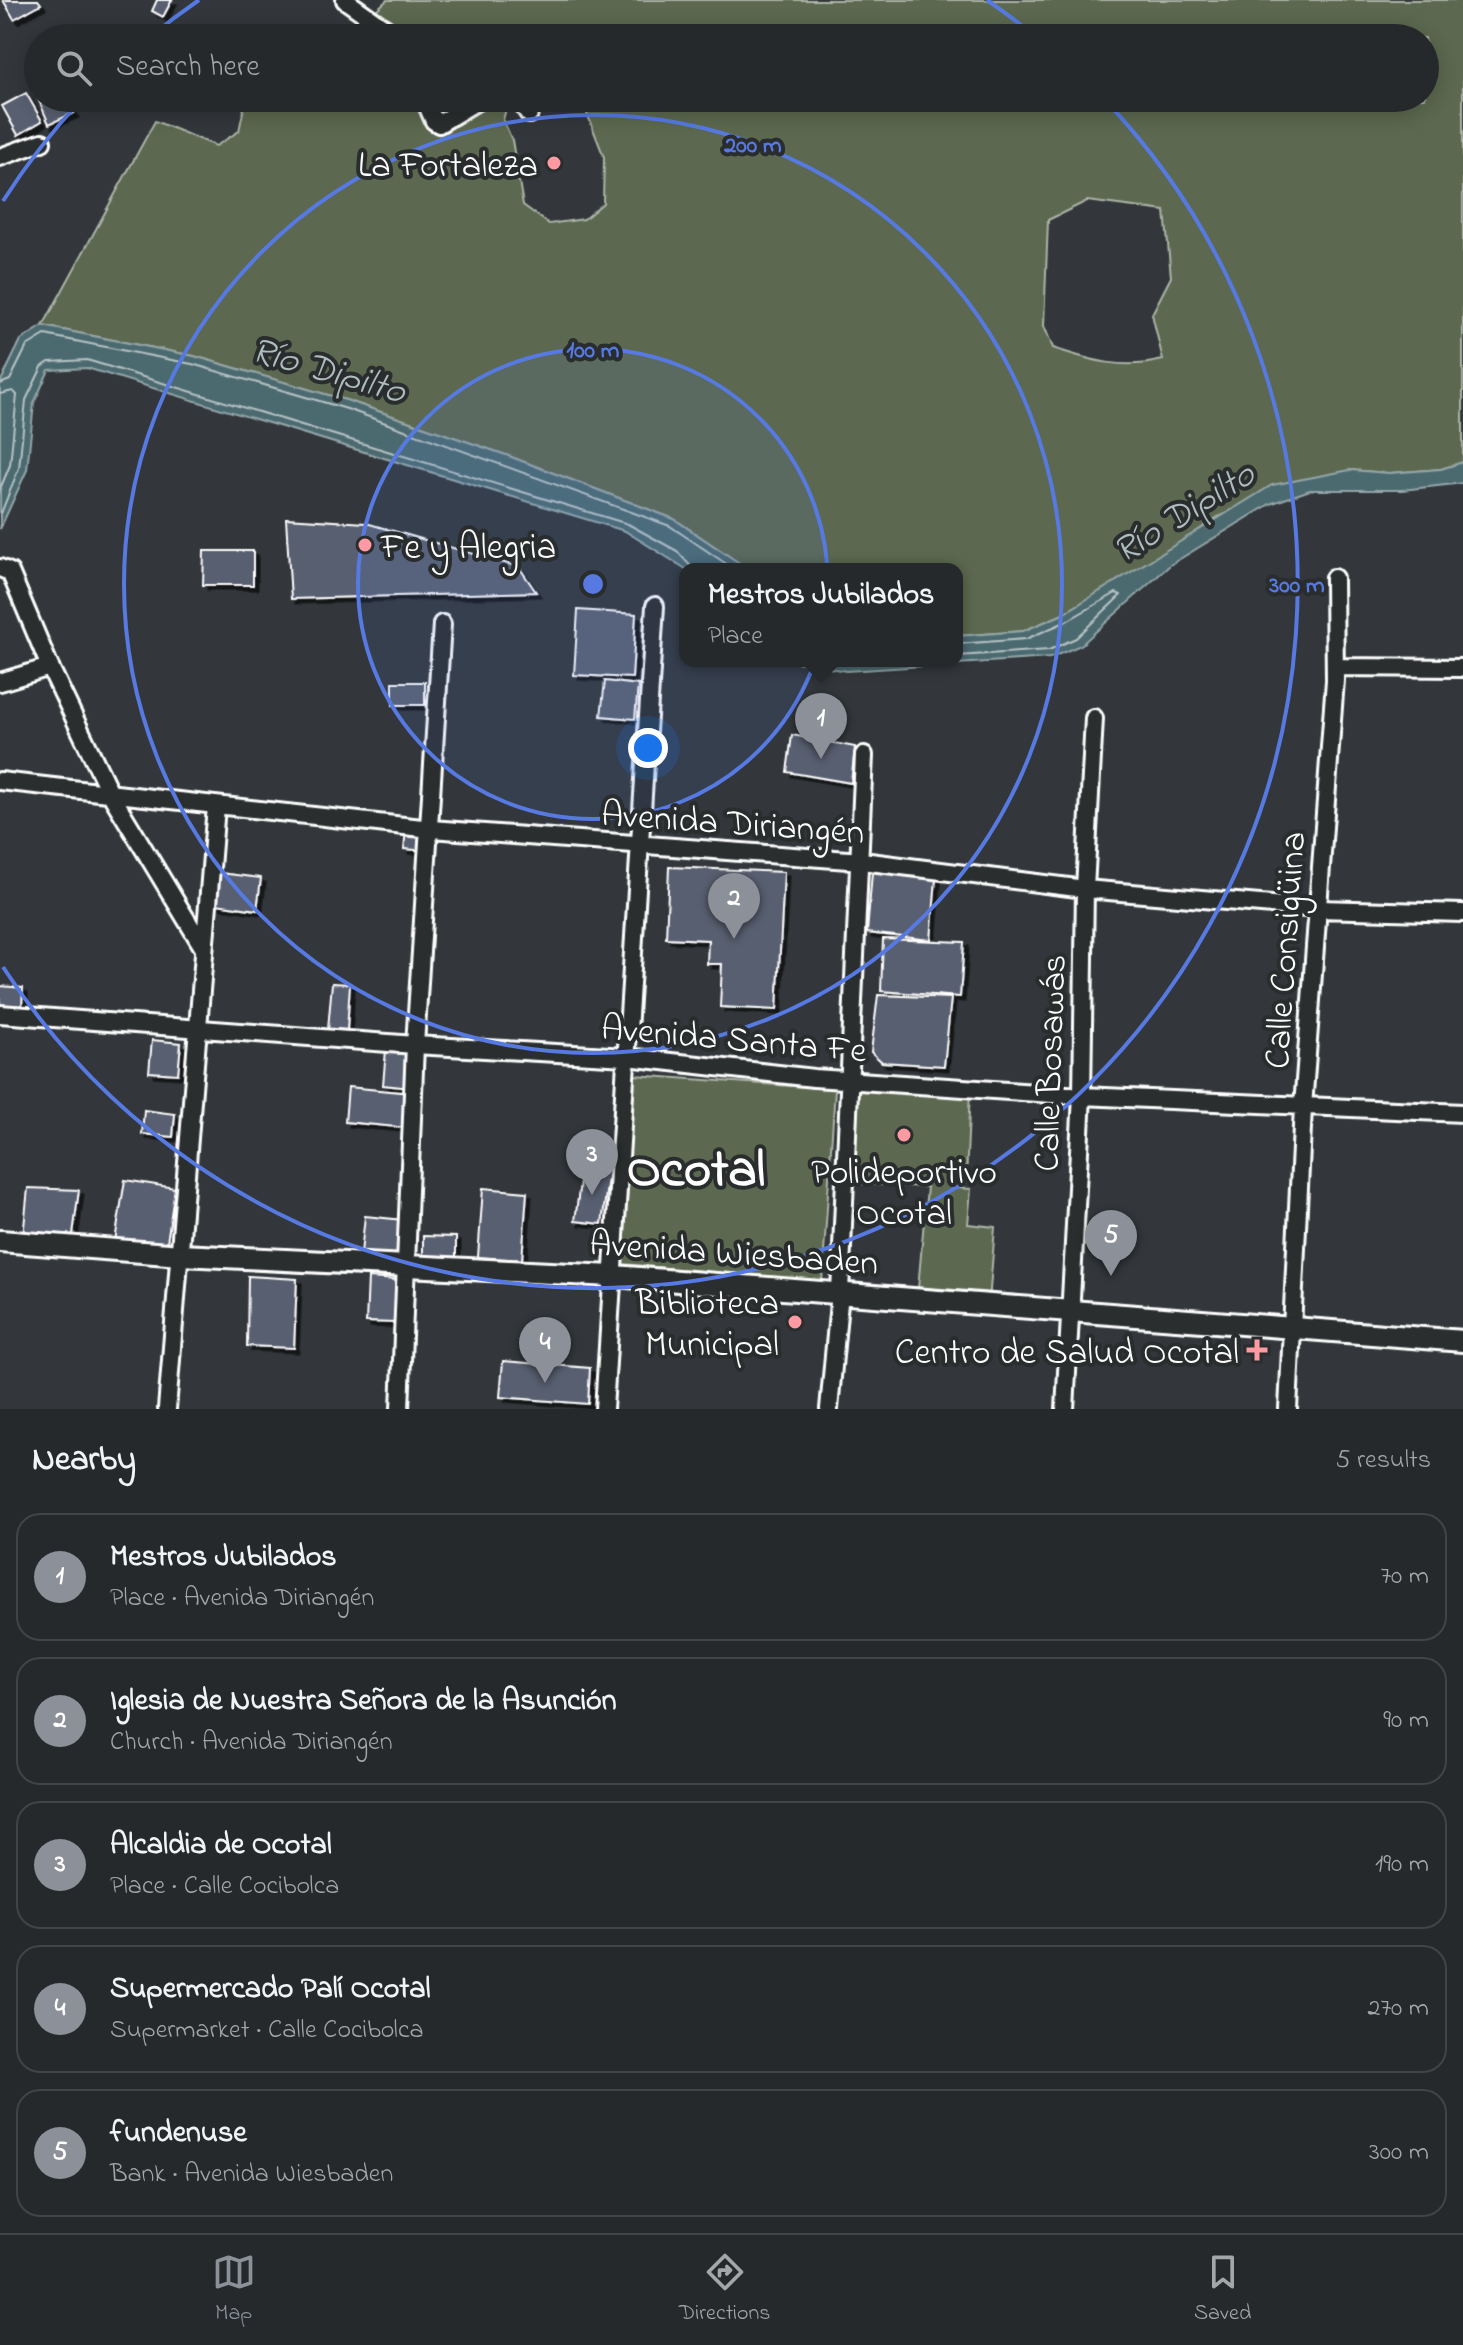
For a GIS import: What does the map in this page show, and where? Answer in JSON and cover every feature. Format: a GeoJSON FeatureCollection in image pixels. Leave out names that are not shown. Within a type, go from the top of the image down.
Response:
{"type":"FeatureCollection","features":[{"type":"Feature","properties":{"kind":"street"},"geometry":{"type":"LineString","coordinates":[[345,0],[379,24]]}},
{"type":"Feature","properties":{"kind":"street"},"geometry":{"type":"LineString","coordinates":[[430,112],[439,124],[459,112]]}},
{"type":"Feature","properties":{"kind":"street"},"geometry":{"type":"LineString","coordinates":[[0,157],[42,142]]}},
{"type":"Feature","properties":{"kind":"street"},"geometry":{"type":"LineString","coordinates":[[0,568],[10,572],[50,667],[110,793],[204,948]]}},
{"type":"Feature","properties":{"kind":"street","name":"Calle Consigüina"},"geometry":{"type":"LineString","coordinates":[[1288,1409],[1303,1107],[1335,667],[1334,578]]}},
{"type":"Feature","properties":{"kind":"street"},"geometry":{"type":"LineString","coordinates":[[604,1409],[655,606]]}},
{"type":"Feature","properties":{"kind":"street"},"geometry":{"type":"LineString","coordinates":[[400,1409],[409,1265],[415,1045],[442,624]]}},
{"type":"Feature","properties":{"kind":"street"},"geometry":{"type":"LineString","coordinates":[[0,682],[50,667]]}},
{"type":"Feature","properties":{"kind":"street"},"geometry":{"type":"LineString","coordinates":[[1335,667],[1463,668]]}},
{"type":"Feature","properties":{"kind":"street","name":"Calle Bosawás"},"geometry":{"type":"LineString","coordinates":[[1065,1409],[1082,1096],[1085,889],[1094,718]]}},
{"type":"Feature","properties":{"kind":"street"},"geometry":{"type":"LineString","coordinates":[[829,1409],[840,1292],[848,1080],[862,861],[864,755]]}},
{"type":"Feature","properties":{"kind":"street","name":"Avenida Diriangén"},"geometry":{"type":"LineString","coordinates":[[0,781],[431,829],[639,847],[862,861],[1085,889],[1318,909],[1463,913]]}},
{"type":"Feature","properties":{"kind":"street"},"geometry":{"type":"LineString","coordinates":[[167,1409],[216,806]]}},
{"type":"Feature","properties":{"kind":"street","name":"Avenida Santa Fe"},"geometry":{"type":"LineString","coordinates":[[0,1014],[415,1045],[627,1057],[848,1080],[1082,1096],[1463,1113]]}},
{"type":"Feature","properties":{"kind":"street","name":"Avenida Wiesbaden"},"geometry":{"type":"LineString","coordinates":[[0,1241],[181,1255],[613,1276],[1463,1341]]}},
{"type":"Feature","properties":{"kind":"green space"},"geometry":{"type":"Polygon","coordinates":[[[387,0],[1463,0],[1463,462],[1441,469],[1389,473],[1350,470],[1218,517],[1154,561],[1061,615],[1023,631],[963,636],[963,563],[739,563],[674,519],[506,455],[349,401],[194,356],[43,326],[155,121],[216,146],[239,131],[243,112],[505,112],[503,120],[512,140],[523,205],[549,224],[584,219],[603,203],[604,157],[586,112],[1439,112],[1439,24],[361,24],[387,0]],[[1087,201],[1048,220],[1044,326],[1053,348],[1108,363],[1134,364],[1163,360],[1152,314],[1171,277],[1165,211],[1087,201]]]}},
{"type":"Feature","properties":{"kind":"green space"},"geometry":{"type":"Polygon","coordinates":[[[634,1075],[835,1089],[822,1282],[622,1264],[634,1075]]]}},
{"type":"Feature","properties":{"kind":"green space"},"geometry":{"type":"Polygon","coordinates":[[[848,1080],[970,1090],[966,1179],[959,1179],[958,1188],[971,1189],[968,1224],[995,1227],[988,1315],[916,1311],[927,1187],[843,1183],[848,1080]]]}},
{"type":"Feature","properties":{"kind":"water"},"geometry":{"type":"Polygon","coordinates":[[[43,326],[194,356],[349,401],[506,455],[674,519],[739,563],[679,565],[625,531],[87,368],[49,370],[34,403],[27,470],[0,529],[0,383],[21,340],[43,326]]]}},
{"type":"Feature","properties":{"kind":"water"},"geometry":{"type":"Polygon","coordinates":[[[1463,462],[1463,483],[1402,490],[1310,490],[1270,504],[1170,565],[1081,645],[1050,658],[963,664],[963,636],[1023,631],[1061,615],[1272,485],[1350,470],[1389,473],[1441,469],[1463,462]]]}},
{"type":"Feature","properties":{"kind":"water"},"geometry":{"type":"Polygon","coordinates":[[[824,667],[909,667],[846,671],[824,667]]]}},
{"type":"Feature","properties":{"kind":"building"},"geometry":{"type":"Polygon","coordinates":[[[3,0],[38,0],[41,4],[14,19],[3,0]]]}},
{"type":"Feature","properties":{"kind":"building"},"geometry":{"type":"Polygon","coordinates":[[[157,0],[172,0],[163,17],[152,11],[157,0]]]}},
{"type":"Feature","properties":{"kind":"building"},"geometry":{"type":"Polygon","coordinates":[[[24,94],[24,112],[37,112],[42,121],[18,135],[2,106],[24,94]]]}},
{"type":"Feature","properties":{"kind":"building"},"geometry":{"type":"Polygon","coordinates":[[[44,112],[74,113],[49,124],[44,112]]]}},
{"type":"Feature","properties":{"kind":"building","name":"Fe y Alegria"},"geometry":{"type":"Polygon","coordinates":[[[286,518],[366,523],[519,567],[536,592],[291,599],[286,518]]]}},
{"type":"Feature","properties":{"kind":"building"},"geometry":{"type":"Polygon","coordinates":[[[204,551],[253,551],[253,585],[203,585],[204,551]]]}},
{"type":"Feature","properties":{"kind":"building"},"geometry":{"type":"Polygon","coordinates":[[[578,610],[636,614],[632,678],[574,675],[578,610]]]}},
{"type":"Feature","properties":{"kind":"building"},"geometry":{"type":"Polygon","coordinates":[[[605,681],[638,685],[635,719],[601,716],[605,681]]]}},
{"type":"Feature","properties":{"kind":"building"},"geometry":{"type":"Polygon","coordinates":[[[393,682],[425,682],[425,705],[393,705],[393,682]]]}},
{"type":"Feature","properties":{"kind":"building"},"geometry":{"type":"Polygon","coordinates":[[[792,735],[855,747],[851,783],[787,772],[792,735]]]}},
{"type":"Feature","properties":{"kind":"building"},"geometry":{"type":"Polygon","coordinates":[[[406,829],[430,832],[428,851],[404,849],[406,829]]]}},
{"type":"Feature","properties":{"kind":"building"},"geometry":{"type":"Polygon","coordinates":[[[669,867],[784,872],[777,1010],[720,1007],[722,964],[707,964],[708,940],[666,938],[669,867]]]}},
{"type":"Feature","properties":{"kind":"building"},"geometry":{"type":"Polygon","coordinates":[[[872,872],[936,878],[931,940],[867,933],[872,872]]]}},
{"type":"Feature","properties":{"kind":"building"},"geometry":{"type":"Polygon","coordinates":[[[220,873],[261,878],[257,910],[216,904],[220,873]]]}},
{"type":"Feature","properties":{"kind":"building"},"geometry":{"type":"Polygon","coordinates":[[[883,939],[964,942],[960,997],[881,991],[883,939]]]}},
{"type":"Feature","properties":{"kind":"building"},"geometry":{"type":"Polygon","coordinates":[[[332,983],[350,984],[347,1030],[328,1029],[332,983]]]}},
{"type":"Feature","properties":{"kind":"building"},"geometry":{"type":"Polygon","coordinates":[[[0,986],[23,988],[22,1006],[0,1005],[0,986]]]}},
{"type":"Feature","properties":{"kind":"building"},"geometry":{"type":"Polygon","coordinates":[[[878,995],[951,998],[944,1066],[882,1062],[871,1052],[878,995]]]}},
{"type":"Feature","properties":{"kind":"building"},"geometry":{"type":"Polygon","coordinates":[[[152,1040],[181,1043],[178,1074],[149,1072],[152,1040]]]}},
{"type":"Feature","properties":{"kind":"building"},"geometry":{"type":"Polygon","coordinates":[[[386,1050],[415,1053],[411,1088],[383,1085],[386,1050]]]}},
{"type":"Feature","properties":{"kind":"building"},"geometry":{"type":"Polygon","coordinates":[[[348,1087],[410,1093],[407,1128],[345,1122],[348,1087]]]}},
{"type":"Feature","properties":{"kind":"building"},"geometry":{"type":"Polygon","coordinates":[[[144,1110],[175,1114],[173,1137],[142,1134],[144,1110]]]}},
{"type":"Feature","properties":{"kind":"building"},"geometry":{"type":"Polygon","coordinates":[[[582,1166],[609,1169],[602,1224],[575,1221],[582,1166]]]}},
{"type":"Feature","properties":{"kind":"building"},"geometry":{"type":"Polygon","coordinates":[[[125,1180],[175,1188],[166,1249],[115,1241],[125,1180]]]}},
{"type":"Feature","properties":{"kind":"building"},"geometry":{"type":"Polygon","coordinates":[[[28,1188],[79,1190],[72,1242],[23,1237],[28,1188]]]}},
{"type":"Feature","properties":{"kind":"building"},"geometry":{"type":"Polygon","coordinates":[[[483,1188],[527,1192],[522,1260],[478,1257],[483,1188]]]}},
{"type":"Feature","properties":{"kind":"building"},"geometry":{"type":"Polygon","coordinates":[[[365,1216],[403,1220],[399,1257],[361,1253],[365,1216]]]}},
{"type":"Feature","properties":{"kind":"building"},"geometry":{"type":"Polygon","coordinates":[[[423,1236],[456,1237],[456,1258],[423,1257],[423,1236]]]}},
{"type":"Feature","properties":{"kind":"building"},"geometry":{"type":"Polygon","coordinates":[[[248,1276],[297,1279],[294,1348],[247,1346],[248,1276]]]}},
{"type":"Feature","properties":{"kind":"building"},"geometry":{"type":"Polygon","coordinates":[[[368,1278],[398,1280],[396,1323],[366,1322],[368,1278]]]}},
{"type":"Feature","properties":{"kind":"building"},"geometry":{"type":"Polygon","coordinates":[[[503,1361],[590,1368],[588,1404],[500,1397],[503,1361]]]}},
{"type":"Feature","properties":{"kind":"place","name":"La Fortaleza"},"geometry":{"type":"Point","coordinates":[554,163]}},
{"type":"Feature","properties":{"kind":"place","name":"Fe y Alegria"},"geometry":{"type":"Point","coordinates":[365,545]}},
{"type":"Feature","properties":{"kind":"place","name":"Mestros Jubilados"},"geometry":{"type":"Point","coordinates":[821,759]}},
{"type":"Feature","properties":{"kind":"place","name":"Iglesia de Nuestra Señora de la Asunción"},"geometry":{"type":"Point","coordinates":[734,939]}},
{"type":"Feature","properties":{"kind":"place","name":"Polideportivo Ocotal"},"geometry":{"type":"Point","coordinates":[904,1135]}},
{"type":"Feature","properties":{"kind":"place","name":"Alcaldia de Ocotal"},"geometry":{"type":"Point","coordinates":[592,1195]}},
{"type":"Feature","properties":{"kind":"place","name":"fundenuse"},"geometry":{"type":"Point","coordinates":[1111,1276]}},
{"type":"Feature","properties":{"kind":"place","name":"Biblioteca Municipal"},"geometry":{"type":"Point","coordinates":[795,1322]}},
{"type":"Feature","properties":{"kind":"place","name":"Centro de Salud Ocotal"},"geometry":{"type":"Point","coordinates":[1257,1350]}},
{"type":"Feature","properties":{"kind":"place","name":"Supermercado Palí Ocotal"},"geometry":{"type":"Point","coordinates":[545,1383]}},
{"type":"Feature","properties":{"kind":"district","name":"Ocotal"},"geometry":{"type":"Point","coordinates":[696,1167]}},
{"type":"Feature","properties":{"kind":"water label","name":"Río Dipilto"},"geometry":{"type":"Point","coordinates":[329,369]}},
{"type":"Feature","properties":{"kind":"water label","name":"Río Dipilto"},"geometry":{"type":"Point","coordinates":[1183,511]}}]}
